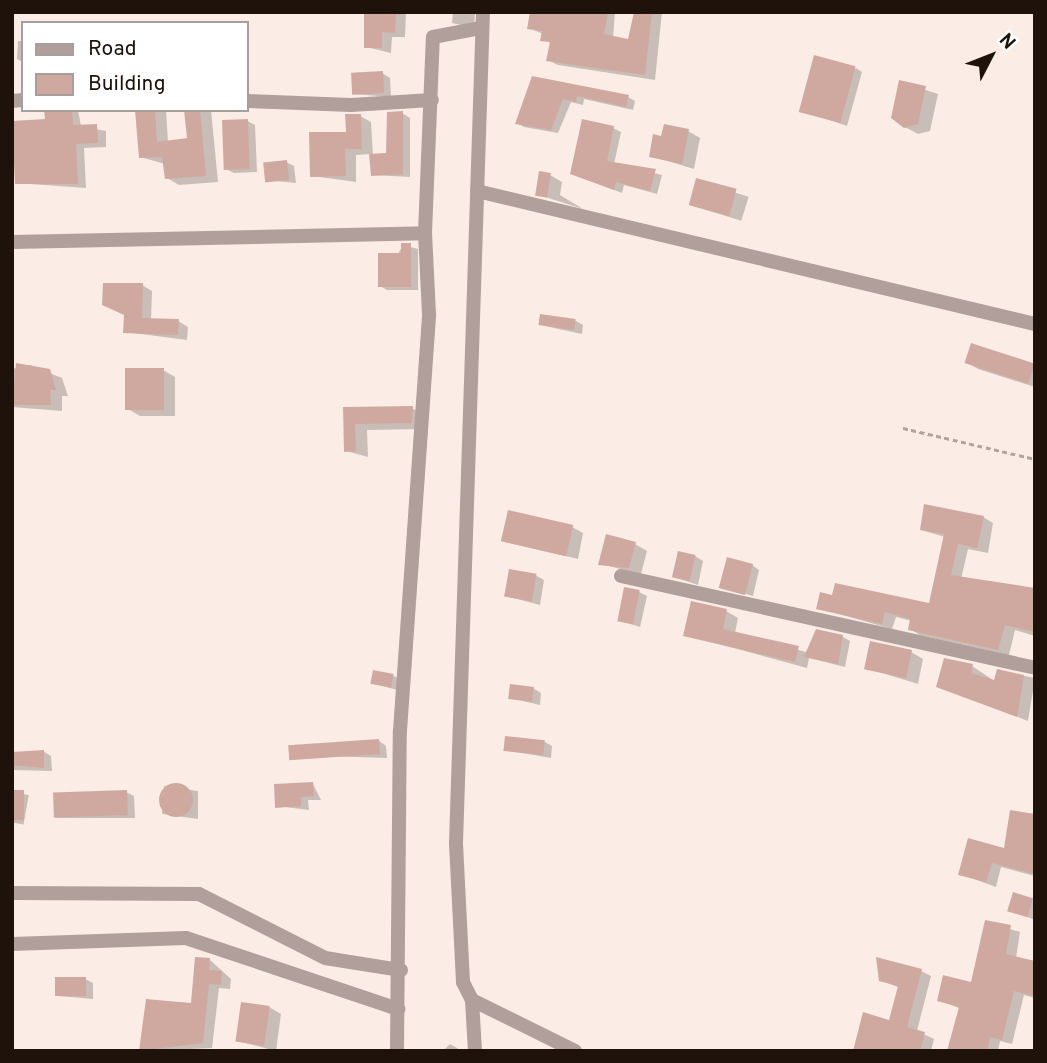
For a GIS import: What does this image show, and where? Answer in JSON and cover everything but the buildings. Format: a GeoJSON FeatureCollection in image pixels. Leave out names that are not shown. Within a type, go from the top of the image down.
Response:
{"type":"FeatureCollection","features":[{"type":"Feature","properties":{"kind":"street"},"geometry":{"type":"LineString","coordinates":[[475,1051],[472,1000],[463,982],[456,844],[483,12]]}},
{"type":"Feature","properties":{"kind":"street"},"geometry":{"type":"LineString","coordinates":[[397,1051],[401,970],[400,731],[429,314],[425,233],[433,37],[481,28]]}},
{"type":"Feature","properties":{"kind":"street"},"geometry":{"type":"LineString","coordinates":[[248,101],[351,105],[432,100]]}},
{"type":"Feature","properties":{"kind":"street"},"geometry":{"type":"LineString","coordinates":[[477,191],[1035,324]]}},
{"type":"Feature","properties":{"kind":"street"},"geometry":{"type":"LineString","coordinates":[[12,242],[425,233]]}},
{"type":"Feature","properties":{"kind":"street"},"geometry":{"type":"LineString","coordinates":[[621,576],[1035,668]]}},
{"type":"Feature","properties":{"kind":"street"},"geometry":{"type":"LineString","coordinates":[[12,893],[200,894],[326,958],[401,970]]}},
{"type":"Feature","properties":{"kind":"street"},"geometry":{"type":"LineString","coordinates":[[12,944],[186,938],[398,1009]]}},
{"type":"Feature","properties":{"kind":"street"},"geometry":{"type":"LineString","coordinates":[[472,1000],[575,1051]]}},
{"type":"Feature","properties":{"kind":"path"},"geometry":{"type":"LineString","coordinates":[[903,428],[1035,459]]}}]}
